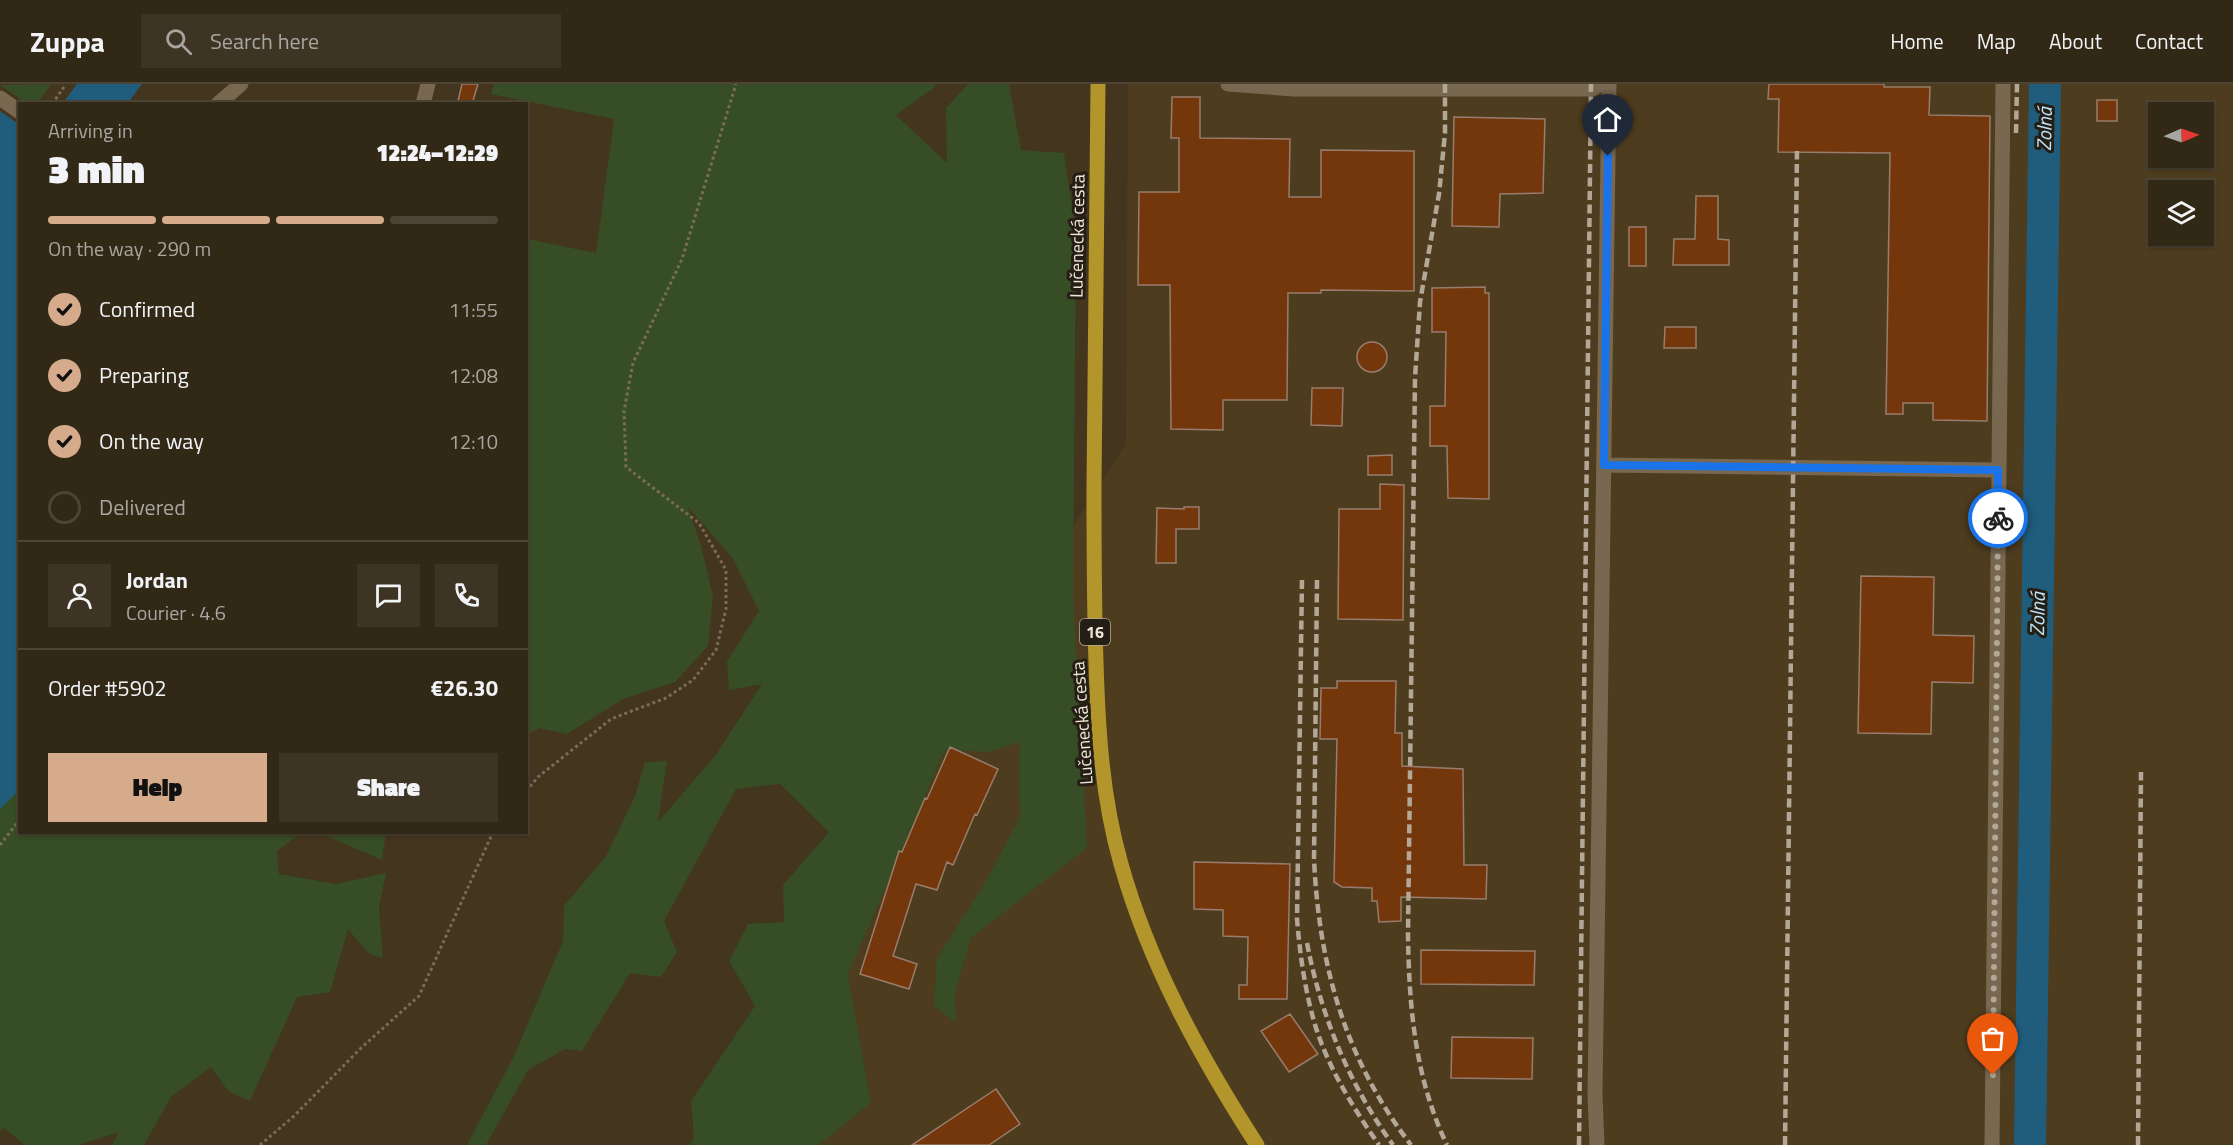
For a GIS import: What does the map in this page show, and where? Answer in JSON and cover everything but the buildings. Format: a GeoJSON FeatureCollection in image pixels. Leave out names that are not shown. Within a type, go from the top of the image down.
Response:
{"type":"FeatureCollection","features":[{"type":"Feature","properties":{"kind":"main road","name":"Lučenecká cesta"},"geometry":{"type":"LineString","coordinates":[[1098,84],[1094,603],[1098,712],[1102,766],[1110,821],[1132,900],[1161,975],[1212,1071],[1257,1145]]}},
{"type":"Feature","properties":{"kind":"street"},"geometry":{"type":"LineString","coordinates":[[220,102],[241,84]]}},
{"type":"Feature","properties":{"kind":"street"},"geometry":{"type":"LineString","coordinates":[[424,102],[428,84]]}},
{"type":"Feature","properties":{"kind":"street"},"geometry":{"type":"LineString","coordinates":[[1228,84],[1593,90],[1600,84]]}},
{"type":"Feature","properties":{"kind":"street"},"geometry":{"type":"LineString","coordinates":[[1597,1145],[1595,1095],[1609,84]]}},
{"type":"Feature","properties":{"kind":"street"},"geometry":{"type":"LineString","coordinates":[[1992,1145],[2003,84]]}},
{"type":"Feature","properties":{"kind":"street"},"geometry":{"type":"LineString","coordinates":[[0,98],[18,111]]}},
{"type":"Feature","properties":{"kind":"street"},"geometry":{"type":"LineString","coordinates":[[1604,465],[1998,470]]}},
{"type":"Feature","properties":{"kind":"path"},"geometry":{"type":"LineString","coordinates":[[528,789],[538,777],[611,719],[666,698],[693,680],[716,650],[726,609],[726,570],[699,523],[626,467],[624,411],[633,363],[682,259],[736,84]]}},
{"type":"Feature","properties":{"kind":"path"},"geometry":{"type":"LineString","coordinates":[[53,102],[64,87]]}},
{"type":"Feature","properties":{"kind":"path"},"geometry":{"type":"LineString","coordinates":[[0,845],[18,822]]}},
{"type":"Feature","properties":{"kind":"path"},"geometry":{"type":"LineString","coordinates":[[260,1145],[294,1116],[361,1048],[419,996],[492,834]]}},
{"type":"Feature","properties":{"kind":"shaded area"},"geometry":{"type":"Polygon","coordinates":[[[1128,84],[2233,84],[2233,1145],[819,1145],[871,1103],[848,974],[938,736],[1126,444],[1128,84]]]}},
{"type":"Feature","properties":{"kind":"green space"},"geometry":{"type":"Polygon","coordinates":[[[51,84],[38,102],[25,102],[0,85],[51,84]]]}},
{"type":"Feature","properties":{"kind":"green space"},"geometry":{"type":"Polygon","coordinates":[[[494,84],[934,84],[935,87],[896,115],[947,163],[946,108],[968,84],[1009,84],[1021,150],[1064,153],[1076,233],[1073,598],[1087,848],[971,938],[955,992],[956,1023],[934,1006],[937,958],[983,886],[1020,817],[1019,742],[990,752],[945,750],[848,974],[871,1103],[819,1145],[689,1145],[694,1138],[691,1101],[755,1006],[729,961],[748,924],[784,922],[783,885],[829,832],[780,784],[736,789],[664,921],[677,952],[661,977],[630,973],[582,1051],[565,1049],[528,1070],[486,1145],[467,1145],[514,1056],[563,941],[564,906],[606,856],[635,796],[645,762],[667,761],[658,822],[715,756],[762,684],[729,690],[727,661],[759,611],[733,559],[688,507],[701,546],[713,596],[708,646],[675,682],[623,699],[567,734],[539,728],[528,734],[528,239],[596,253],[614,119],[491,94],[494,84]]]}},
{"type":"Feature","properties":{"kind":"green space"},"geometry":{"type":"Polygon","coordinates":[[[18,790],[18,834],[300,834],[277,851],[279,874],[336,884],[386,873],[379,907],[383,958],[368,953],[348,929],[330,992],[297,997],[250,1101],[228,1091],[211,1067],[171,1097],[144,1145],[112,1145],[119,1132],[79,1145],[25,1145],[4,1128],[0,1132],[0,809],[18,790]]]}},
{"type":"Feature","properties":{"kind":"green space"},"geometry":{"type":"Polygon","coordinates":[[[322,834],[386,834],[382,860],[322,834]]]}},
{"type":"Feature","properties":{"kind":"water"},"geometry":{"type":"Polygon","coordinates":[[[77,84],[142,84],[129,102],[64,102],[77,84]]]}},
{"type":"Feature","properties":{"kind":"water"},"geometry":{"type":"Polygon","coordinates":[[[0,111],[18,124],[18,791],[0,809],[0,111]]]}},
{"type":"Feature","properties":{"kind":"waterway","name":"Zolná"},"geometry":{"type":"LineString","coordinates":[[2030,1145],[2045,84]]}},
{"type":"Feature","properties":{"kind":"railway"},"geometry":{"type":"LineString","coordinates":[[1445,84],[1445,133],[1439,194],[1420,302],[1415,378],[1408,934],[1410,989],[1416,1042],[1428,1094],[1447,1145]]}},
{"type":"Feature","properties":{"kind":"railway"},"geometry":{"type":"LineString","coordinates":[[1579,1145],[1591,84]]}},
{"type":"Feature","properties":{"kind":"railway"},"geometry":{"type":"LineString","coordinates":[[2016,133],[2017,84]]}},
{"type":"Feature","properties":{"kind":"railway"},"geometry":{"type":"LineString","coordinates":[[1785,1145],[1797,151]]}},
{"type":"Feature","properties":{"kind":"railway"},"geometry":{"type":"LineString","coordinates":[[1302,580],[1297,919],[1301,960],[1309,1001],[1321,1043],[1343,1088],[1379,1145]]}},
{"type":"Feature","properties":{"kind":"railway"},"geometry":{"type":"LineString","coordinates":[[1317,580],[1314,859],[1322,937],[1329,974],[1353,1045],[1388,1112],[1411,1145]]}},
{"type":"Feature","properties":{"kind":"railway"},"geometry":{"type":"LineString","coordinates":[[2138,1145],[2141,772]]}},
{"type":"Feature","properties":{"kind":"railway"},"geometry":{"type":"LineString","coordinates":[[1307,943],[1320,997],[1350,1074],[1393,1145]]}},
{"type":"Feature","properties":{"kind":"way so far"},"geometry":{"type":"LineString","coordinates":[[1993,1075],[1998,518]]}},
{"type":"Feature","properties":{"kind":"route"},"geometry":{"type":"LineString","coordinates":[[1608,156],[1604,465],[1998,470],[1998,518]]}}]}
